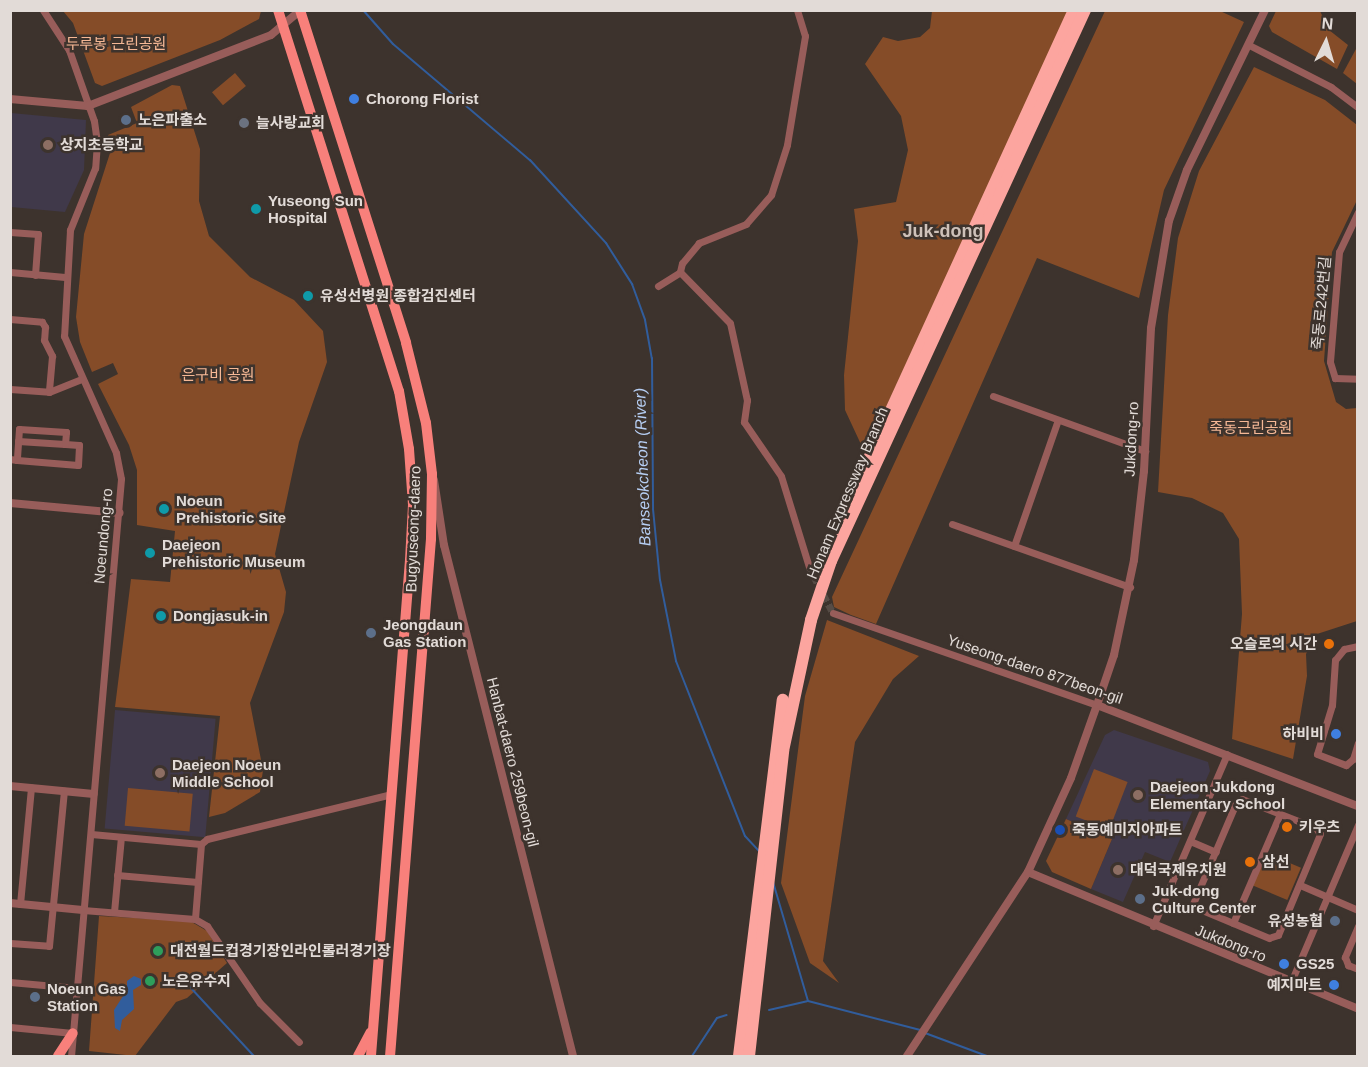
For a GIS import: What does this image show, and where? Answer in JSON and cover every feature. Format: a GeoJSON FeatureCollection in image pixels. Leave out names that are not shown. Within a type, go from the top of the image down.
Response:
{"type":"FeatureCollection","features":[{"type":"Feature","properties":{"kind":"highway","name":"Honam Expressway Branch"},"geometry":{"type":"LineString","coordinates":[[749,1056],[759,932],[784,694],[822,561],[1074,10]]}},
{"type":"Feature","properties":{"kind":"highway","name":"Honam Expressway Branch"},"geometry":{"type":"LineString","coordinates":[[770,832],[792,696],[831,561],[1084,10]]}},
{"type":"Feature","properties":{"kind":"highway","name":"Honam Expressway Branch"},"geometry":{"type":"LineString","coordinates":[[739,1056],[759,932]]}},
{"type":"Feature","properties":{"kind":"main road","name":"Bugyuseong-daero"},"geometry":{"type":"LineString","coordinates":[[278,10],[399,391],[409,449],[413,505],[371,1056]]}},
{"type":"Feature","properties":{"kind":"main road","name":"Bugyuseong-daero"},"geometry":{"type":"LineString","coordinates":[[300,11],[406,343],[426,423],[432,474],[431,539],[392,1030],[392,1054]]}},
{"type":"Feature","properties":{"kind":"main road"},"geometry":{"type":"LineString","coordinates":[[358,1056],[373,1029]]}},
{"type":"Feature","properties":{"kind":"main road"},"geometry":{"type":"LineString","coordinates":[[58,1056],[74,1033]]}},
{"type":"Feature","properties":{"kind":"street","name":"Noeundong-ro"},"geometry":{"type":"LineString","coordinates":[[43,10],[63,36],[88,106],[97,155],[70,230],[65,277],[63,336],[116,453],[121,480],[120,513],[71,1056]]}},
{"type":"Feature","properties":{"kind":"street"},"geometry":{"type":"LineString","coordinates":[[681,272],[682,263],[699,243],[746,224],[771,195],[787,145],[805,36],[797,10]]}},
{"type":"Feature","properties":{"kind":"street","name":"Jukdong-ro"},"geometry":{"type":"LineString","coordinates":[[909,1054],[1028,872],[1067,788],[1097,705],[1130,587],[1145,452],[1151,328],[1169,221],[1187,170],[1264,10]]}},
{"type":"Feature","properties":{"kind":"street"},"geometry":{"type":"LineString","coordinates":[[10,99],[88,106],[271,35],[300,11]]}},
{"type":"Feature","properties":{"kind":"street"},"geometry":{"type":"LineString","coordinates":[[1249,45],[1331,87],[1358,107]]}},
{"type":"Feature","properties":{"kind":"street","name":"죽동로242번길"},"geometry":{"type":"LineString","coordinates":[[1358,212],[1339,252],[1330,362],[1335,378],[1358,379]]}},
{"type":"Feature","properties":{"kind":"street"},"geometry":{"type":"LineString","coordinates":[[10,232],[38,234],[35,275]]}},
{"type":"Feature","properties":{"kind":"street"},"geometry":{"type":"LineString","coordinates":[[10,272],[65,277]]}},
{"type":"Feature","properties":{"kind":"street"},"geometry":{"type":"LineString","coordinates":[[658,286],[681,272]]}},
{"type":"Feature","properties":{"kind":"street"},"geometry":{"type":"LineString","coordinates":[[681,272],[730,323],[747,400],[744,422],[781,476],[809,567]]}},
{"type":"Feature","properties":{"kind":"street"},"geometry":{"type":"LineString","coordinates":[[10,319],[42,322],[45,327],[44,340],[52,356],[49,392]]}},
{"type":"Feature","properties":{"kind":"street"},"geometry":{"type":"LineString","coordinates":[[10,389],[49,392],[81,379]]}},
{"type":"Feature","properties":{"kind":"street"},"geometry":{"type":"LineString","coordinates":[[993,396],[1145,452]]}},
{"type":"Feature","properties":{"kind":"street"},"geometry":{"type":"LineString","coordinates":[[1014,546],[1058,420]]}},
{"type":"Feature","properties":{"kind":"street"},"geometry":{"type":"LineString","coordinates":[[18,441],[79,445],[78,465],[14,460],[19,429],[66,432],[65,444]]}},
{"type":"Feature","properties":{"kind":"street","name":"Hanbat-daero 259beon-gil"},"geometry":{"type":"LineString","coordinates":[[432,474],[452,574],[573,1056]]}},
{"type":"Feature","properties":{"kind":"street"},"geometry":{"type":"LineString","coordinates":[[10,502],[120,513]]}},
{"type":"Feature","properties":{"kind":"street"},"geometry":{"type":"LineString","coordinates":[[952,524],[1130,587]]}},
{"type":"Feature","properties":{"kind":"street","name":"Yuseong-daero 877beon-gil"},"geometry":{"type":"LineString","coordinates":[[833,613],[1097,705],[1358,806]]}},
{"type":"Feature","properties":{"kind":"street"},"geometry":{"type":"LineString","coordinates":[[1358,646],[1344,649],[1335,660],[1332,705],[1317,754],[1346,765],[1353,759],[1358,743]]}},
{"type":"Feature","properties":{"kind":"street"},"geometry":{"type":"LineString","coordinates":[[1153,926],[1227,754]]}},
{"type":"Feature","properties":{"kind":"street"},"geometry":{"type":"LineString","coordinates":[[10,786],[94,794]]}},
{"type":"Feature","properties":{"kind":"street"},"geometry":{"type":"LineString","coordinates":[[31,788],[15,903],[195,920],[207,926],[260,1003],[299,1042]]}},
{"type":"Feature","properties":{"kind":"street"},"geometry":{"type":"LineString","coordinates":[[10,943],[49,946],[64,791]]}},
{"type":"Feature","properties":{"kind":"street"},"geometry":{"type":"LineString","coordinates":[[91,834],[201,844],[207,839],[391,794]]}},
{"type":"Feature","properties":{"kind":"street"},"geometry":{"type":"LineString","coordinates":[[1245,799],[1316,828],[1320,834],[1278,935],[1269,938],[1192,906],[1215,852],[1238,801],[1245,799]]}},
{"type":"Feature","properties":{"kind":"street"},"geometry":{"type":"LineString","coordinates":[[1233,923],[1280,814]]}},
{"type":"Feature","properties":{"kind":"street"},"geometry":{"type":"LineString","coordinates":[[1291,982],[1358,825]]}},
{"type":"Feature","properties":{"kind":"street"},"geometry":{"type":"LineString","coordinates":[[114,912],[121,837]]}},
{"type":"Feature","properties":{"kind":"street"},"geometry":{"type":"LineString","coordinates":[[1190,841],[1215,852]]}},
{"type":"Feature","properties":{"kind":"street"},"geometry":{"type":"LineString","coordinates":[[195,920],[201,844]]}},
{"type":"Feature","properties":{"kind":"street","name":"Jukdong-ro"},"geometry":{"type":"LineString","coordinates":[[1028,872],[1153,926],[1358,1009]]}},
{"type":"Feature","properties":{"kind":"street"},"geometry":{"type":"LineString","coordinates":[[117,875],[198,882]]}},
{"type":"Feature","properties":{"kind":"street"},"geometry":{"type":"LineString","coordinates":[[1300,885],[1358,910]]}},
{"type":"Feature","properties":{"kind":"street"},"geometry":{"type":"LineString","coordinates":[[1358,926],[1345,957],[1348,965],[1358,969]]}},
{"type":"Feature","properties":{"kind":"street"},"geometry":{"type":"LineString","coordinates":[[10,982],[77,988]]}},
{"type":"Feature","properties":{"kind":"street"},"geometry":{"type":"LineString","coordinates":[[10,1027],[74,1033]]}},
{"type":"Feature","properties":{"kind":"shaded area","name":"상지초등학교"},"geometry":{"type":"Polygon","coordinates":[[[11,113],[86,120],[84,170],[65,212],[11,207],[11,113]]]}},
{"type":"Feature","properties":{"kind":"shaded area","name":"Daejeon Noeun Middle School"},"geometry":{"type":"Polygon","coordinates":[[[115,710],[216,719],[205,837],[105,829],[115,710]]]}},
{"type":"Feature","properties":{"kind":"shaded area","name":"Daejeon Jukdong Elementary School"},"geometry":{"type":"Polygon","coordinates":[[[1114,730],[1208,762],[1210,771],[1170,862],[1145,852],[1123,902],[1091,889],[1112,839],[1066,819],[1105,735],[1114,730]]]}},
{"type":"Feature","properties":{"kind":"green space","name":"두루봉 근린공원"},"geometry":{"type":"Polygon","coordinates":[[[63,11],[261,11],[259,19],[220,40],[102,86],[95,83],[73,23],[63,11]]]}},
{"type":"Feature","properties":{"kind":"green space"},"geometry":{"type":"Polygon","coordinates":[[[932,11],[1069,11],[865,453],[845,410],[844,375],[858,241],[854,209],[896,202],[908,150],[901,116],[865,64],[883,37],[898,41],[920,37],[930,28],[932,11]]]}},
{"type":"Feature","properties":{"kind":"green space"},"geometry":{"type":"Polygon","coordinates":[[[1105,11],[1220,11],[1244,22],[1164,190],[1139,298],[1037,258],[876,624],[851,615],[834,607],[832,597],[1105,11]]]}},
{"type":"Feature","properties":{"kind":"green space"},"geometry":{"type":"Polygon","coordinates":[[[1276,11],[1320,11],[1329,30],[1348,45],[1337,69],[1272,32],[1269,26],[1276,11]]]}},
{"type":"Feature","properties":{"kind":"green space"},"geometry":{"type":"Polygon","coordinates":[[[1357,49],[1357,84],[1343,73],[1357,49]]]}},
{"type":"Feature","properties":{"kind":"green space","name":"죽동근린공원"},"geometry":{"type":"Polygon","coordinates":[[[1254,67],[1325,100],[1357,125],[1357,200],[1332,252],[1324,361],[1336,402],[1346,409],[1357,408],[1357,621],[1317,634],[1306,654],[1307,676],[1293,759],[1232,739],[1242,614],[1239,539],[1223,513],[1192,498],[1158,492],[1168,315],[1178,238],[1199,171],[1254,67]]]}},
{"type":"Feature","properties":{"kind":"green space"},"geometry":{"type":"Polygon","coordinates":[[[235,73],[246,86],[223,105],[212,92],[235,73]]]}},
{"type":"Feature","properties":{"kind":"green space","name":"은구비 공원"},"geometry":{"type":"Polygon","coordinates":[[[172,85],[180,86],[200,149],[199,201],[209,236],[250,277],[294,300],[323,331],[327,362],[299,442],[275,554],[286,592],[284,612],[250,703],[263,770],[260,792],[225,813],[209,817],[220,716],[115,707],[131,579],[170,582],[175,531],[137,525],[137,470],[129,445],[98,384],[118,374],[113,363],[92,372],[80,342],[76,317],[84,234],[110,153],[108,135],[137,123],[131,107],[172,85]]]}},
{"type":"Feature","properties":{"kind":"green space"},"geometry":{"type":"Polygon","coordinates":[[[827,620],[919,656],[893,679],[855,742],[823,961],[839,983],[810,963],[781,883],[805,696],[827,620]]]}},
{"type":"Feature","properties":{"kind":"green space"},"geometry":{"type":"Polygon","coordinates":[[[1094,769],[1128,782],[1109,830],[1076,817],[1094,769]]]}},
{"type":"Feature","properties":{"kind":"green space"},"geometry":{"type":"Polygon","coordinates":[[[128,788],[193,794],[189,832],[125,826],[128,788]]]}},
{"type":"Feature","properties":{"kind":"green space"},"geometry":{"type":"Polygon","coordinates":[[[1066,819],[1112,839],[1091,889],[1052,872],[1046,861],[1066,819]]]}},
{"type":"Feature","properties":{"kind":"green space"},"geometry":{"type":"Polygon","coordinates":[[[1266,853],[1301,868],[1287,900],[1252,885],[1266,853]]]}},
{"type":"Feature","properties":{"kind":"green space","name":"노은유수지"},"geometry":{"type":"Polygon","coordinates":[[[99,916],[190,921],[207,931],[227,963],[187,998],[176,1002],[135,1056],[89,1051],[99,916]]]}},
{"type":"Feature","properties":{"kind":"water"},"geometry":{"type":"Polygon","coordinates":[[[134,976],[141,979],[141,985],[133,990],[134,1009],[122,1020],[120,1031],[115,1028],[114,1010],[127,990],[127,981],[134,976]]]}},
{"type":"Feature","properties":{"kind":"waterway","name":"Banseokcheon (River)"},"geometry":{"type":"LineString","coordinates":[[363,10],[393,44],[530,160],[606,243],[632,284],[645,320],[652,358],[653,509],[660,580],[676,661],[745,836],[760,852]]}},
{"type":"Feature","properties":{"kind":"waterway","name":"Banseokcheon (River)"},"geometry":{"type":"LineString","coordinates":[[773,882],[808,1001],[920,1030]]}},
{"type":"Feature","properties":{"kind":"waterway"},"geometry":{"type":"LineString","coordinates":[[190,987],[254,1056]]}},
{"type":"Feature","properties":{"kind":"waterway"},"geometry":{"type":"LineString","coordinates":[[769,1010],[807,1001]]}},
{"type":"Feature","properties":{"kind":"waterway"},"geometry":{"type":"LineString","coordinates":[[692,1056],[717,1018],[727,1015]]}},
{"type":"Feature","properties":{"kind":"waterway","name":"Banseokcheon (River)"},"geometry":{"type":"LineString","coordinates":[[925,1033],[987,1056]]}},
{"type":"Feature","properties":{"kind":"tunnel"},"geometry":{"type":"LineString","coordinates":[[809,567],[833,613]]}},
{"type":"Feature","properties":{"kind":"place","name":"Chorong Florist"},"geometry":{"type":"Point","coordinates":[354,99]}},
{"type":"Feature","properties":{"kind":"place","name":"노은파출소"},"geometry":{"type":"Point","coordinates":[126,120]}},
{"type":"Feature","properties":{"kind":"place","name":"늘사랑교회"},"geometry":{"type":"Point","coordinates":[244,123]}},
{"type":"Feature","properties":{"kind":"place","name":"상지초등학교"},"geometry":{"type":"Point","coordinates":[48,145]}},
{"type":"Feature","properties":{"kind":"place","name":"Yuseong Sun Hospital"},"geometry":{"type":"Point","coordinates":[256,209]}},
{"type":"Feature","properties":{"kind":"place","name":"유성선병원 종합검진센터"},"geometry":{"type":"Point","coordinates":[308,296]}},
{"type":"Feature","properties":{"kind":"place","name":"Noeun Prehistoric Site"},"geometry":{"type":"Point","coordinates":[164,509]}},
{"type":"Feature","properties":{"kind":"place","name":"Daejeon Prehistoric Museum"},"geometry":{"type":"Point","coordinates":[150,553]}},
{"type":"Feature","properties":{"kind":"place","name":"Dongjasuk-in"},"geometry":{"type":"Point","coordinates":[161,616]}},
{"type":"Feature","properties":{"kind":"place","name":"Jeongdaun Gas Station"},"geometry":{"type":"Point","coordinates":[371,633]}},
{"type":"Feature","properties":{"kind":"place","name":"오슬로의 시간"},"geometry":{"type":"Point","coordinates":[1329,644]}},
{"type":"Feature","properties":{"kind":"place","name":"하비비"},"geometry":{"type":"Point","coordinates":[1336,734]}},
{"type":"Feature","properties":{"kind":"place","name":"Daejeon Noeun Middle School"},"geometry":{"type":"Point","coordinates":[160,773]}},
{"type":"Feature","properties":{"kind":"place","name":"Daejeon Jukdong Elementary School"},"geometry":{"type":"Point","coordinates":[1138,795]}},
{"type":"Feature","properties":{"kind":"place","name":"키우츠"},"geometry":{"type":"Point","coordinates":[1287,827]}},
{"type":"Feature","properties":{"kind":"place","name":"죽동예미지아파트"},"geometry":{"type":"Point","coordinates":[1060,830]}},
{"type":"Feature","properties":{"kind":"place","name":"삼선"},"geometry":{"type":"Point","coordinates":[1250,862]}},
{"type":"Feature","properties":{"kind":"place","name":"대덕국제유치원"},"geometry":{"type":"Point","coordinates":[1118,870]}},
{"type":"Feature","properties":{"kind":"place","name":"Juk-dong Culture Center"},"geometry":{"type":"Point","coordinates":[1140,899]}},
{"type":"Feature","properties":{"kind":"place","name":"유성농협"},"geometry":{"type":"Point","coordinates":[1335,921]}},
{"type":"Feature","properties":{"kind":"place","name":"대전월드컵경기장인라인롤러경기장"},"geometry":{"type":"Point","coordinates":[158,951]}},
{"type":"Feature","properties":{"kind":"place","name":"GS25"},"geometry":{"type":"Point","coordinates":[1284,964]}},
{"type":"Feature","properties":{"kind":"place","name":"노은유수지"},"geometry":{"type":"Point","coordinates":[150,981]}},
{"type":"Feature","properties":{"kind":"place","name":"예지마트"},"geometry":{"type":"Point","coordinates":[1334,985]}},
{"type":"Feature","properties":{"kind":"place","name":"Noeun Gas Station"},"geometry":{"type":"Point","coordinates":[35,997]}},
{"type":"Feature","properties":{"kind":"district","name":"Juk-dong"},"geometry":{"type":"Point","coordinates":[943,231]}}]}
